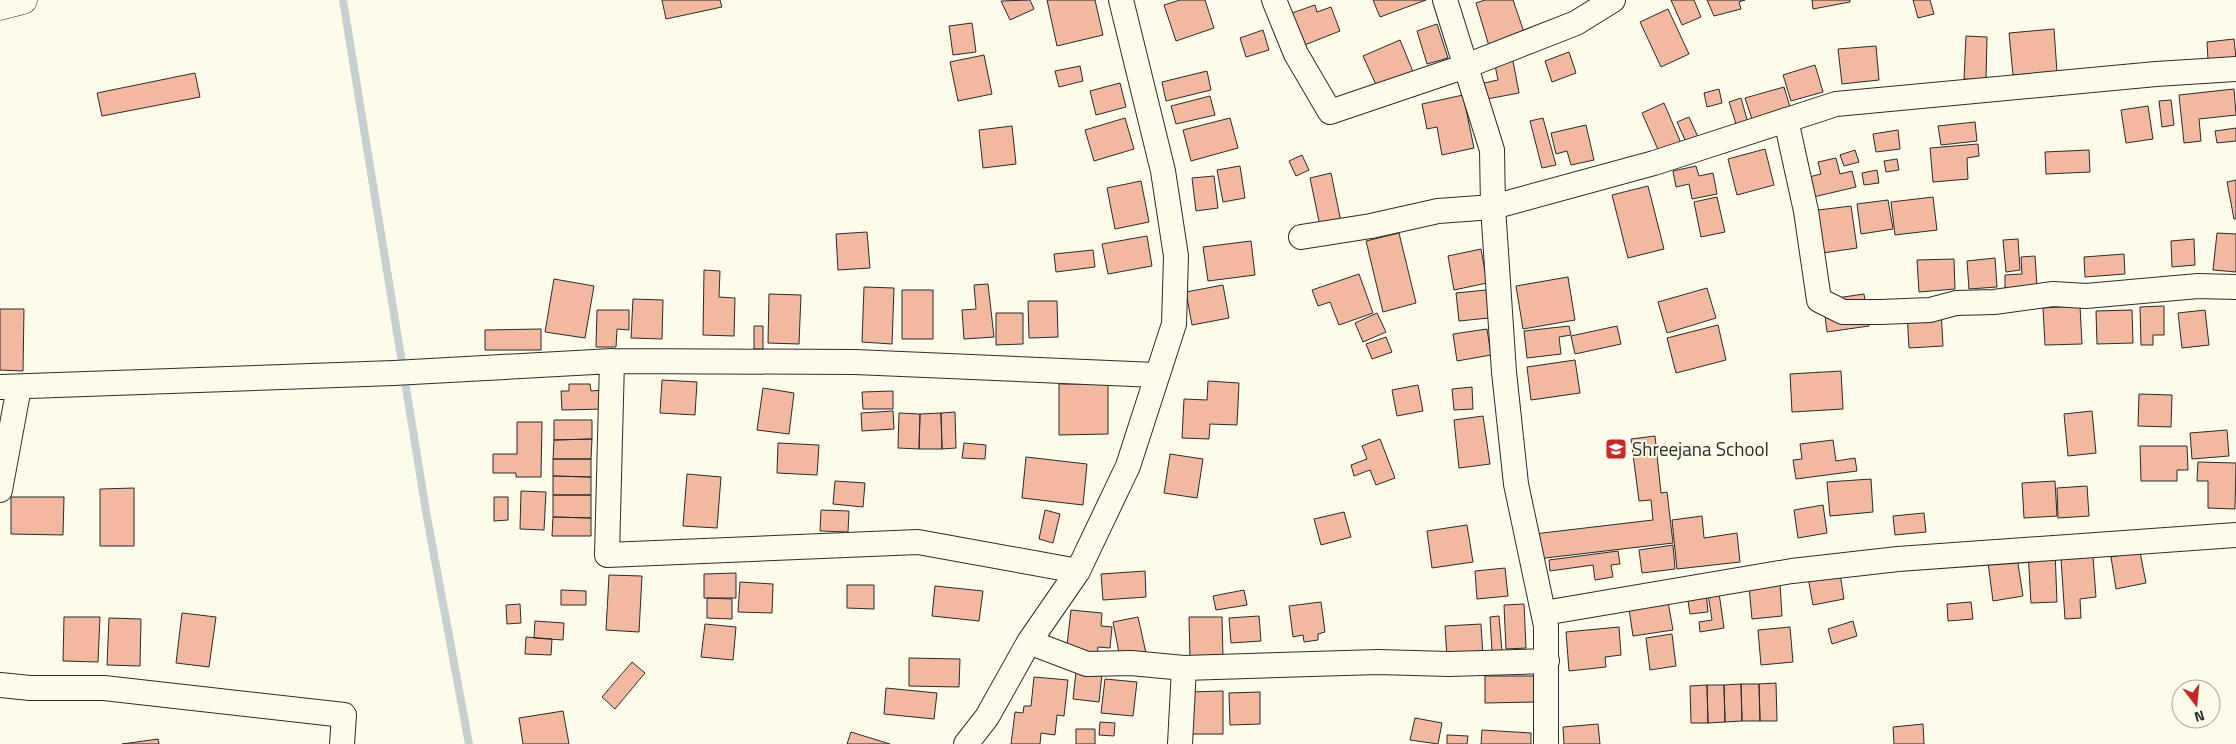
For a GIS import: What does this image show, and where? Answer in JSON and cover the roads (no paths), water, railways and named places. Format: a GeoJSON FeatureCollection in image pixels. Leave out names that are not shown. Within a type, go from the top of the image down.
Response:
{"type":"FeatureCollection","features":[{"type":"Feature","properties":{"kind":"highway"},"geometry":{"type":"LineString","coordinates":[[0,6],[23,0]]}},
{"type":"Feature","properties":{"kind":"street"},"geometry":{"type":"LineString","coordinates":[[966,744],[986,717],[1029,642],[1078,571],[1128,466],[1174,324],[1176,256],[1163,170],[1121,0]]}},
{"type":"Feature","properties":{"kind":"street"},"geometry":{"type":"LineString","coordinates":[[1274,0],[1296,54],[1330,112],[1466,66],[1576,23],[1613,0]]}},
{"type":"Feature","properties":{"kind":"street"},"geometry":{"type":"LineString","coordinates":[[1445,0],[1492,150],[1493,207],[1504,372],[1516,484],[1544,612],[1547,661],[1546,744]]}},
{"type":"Feature","properties":{"kind":"street"},"geometry":{"type":"LineString","coordinates":[[1301,237],[1371,226],[1438,211],[1493,207],[1654,163],[1836,104],[2156,74],[2236,69]]}},
{"type":"Feature","properties":{"kind":"street"},"geometry":{"type":"LineString","coordinates":[[1786,120],[1806,211],[1819,300],[1843,312],[1930,310],[1956,303],[1994,302],[2053,294],[2086,296],[2198,286],[2236,287]]}},
{"type":"Feature","properties":{"kind":"street"},"geometry":{"type":"LineString","coordinates":[[0,490],[10,387],[419,372],[612,362],[855,362],[1156,375]]}},
{"type":"Feature","properties":{"kind":"street"},"geometry":{"type":"LineString","coordinates":[[612,362],[607,555],[918,542],[1078,571]]}},
{"type":"Feature","properties":{"kind":"street"},"geometry":{"type":"LineString","coordinates":[[1544,612],[1792,571],[1898,559],[2236,535]]}},
{"type":"Feature","properties":{"kind":"street"},"geometry":{"type":"LineString","coordinates":[[1029,642],[1087,664],[1131,663],[1184,668],[1378,662],[1449,664],[1547,661]]}},
{"type":"Feature","properties":{"kind":"street"},"geometry":{"type":"LineString","coordinates":[[1180,744],[1184,668]]}},
{"type":"Feature","properties":{"kind":"street"},"geometry":{"type":"LineString","coordinates":[[0,685],[30,688],[104,688],[344,715],[342,744]]}},
{"type":"Feature","properties":{"kind":"waterway"},"geometry":{"type":"LineString","coordinates":[[343,0],[427,517],[469,744]]}},
{"type":"Feature","properties":{"kind":"place","name":"Shreejana School"},"geometry":{"type":"Point","coordinates":[1616,449]}}]}
